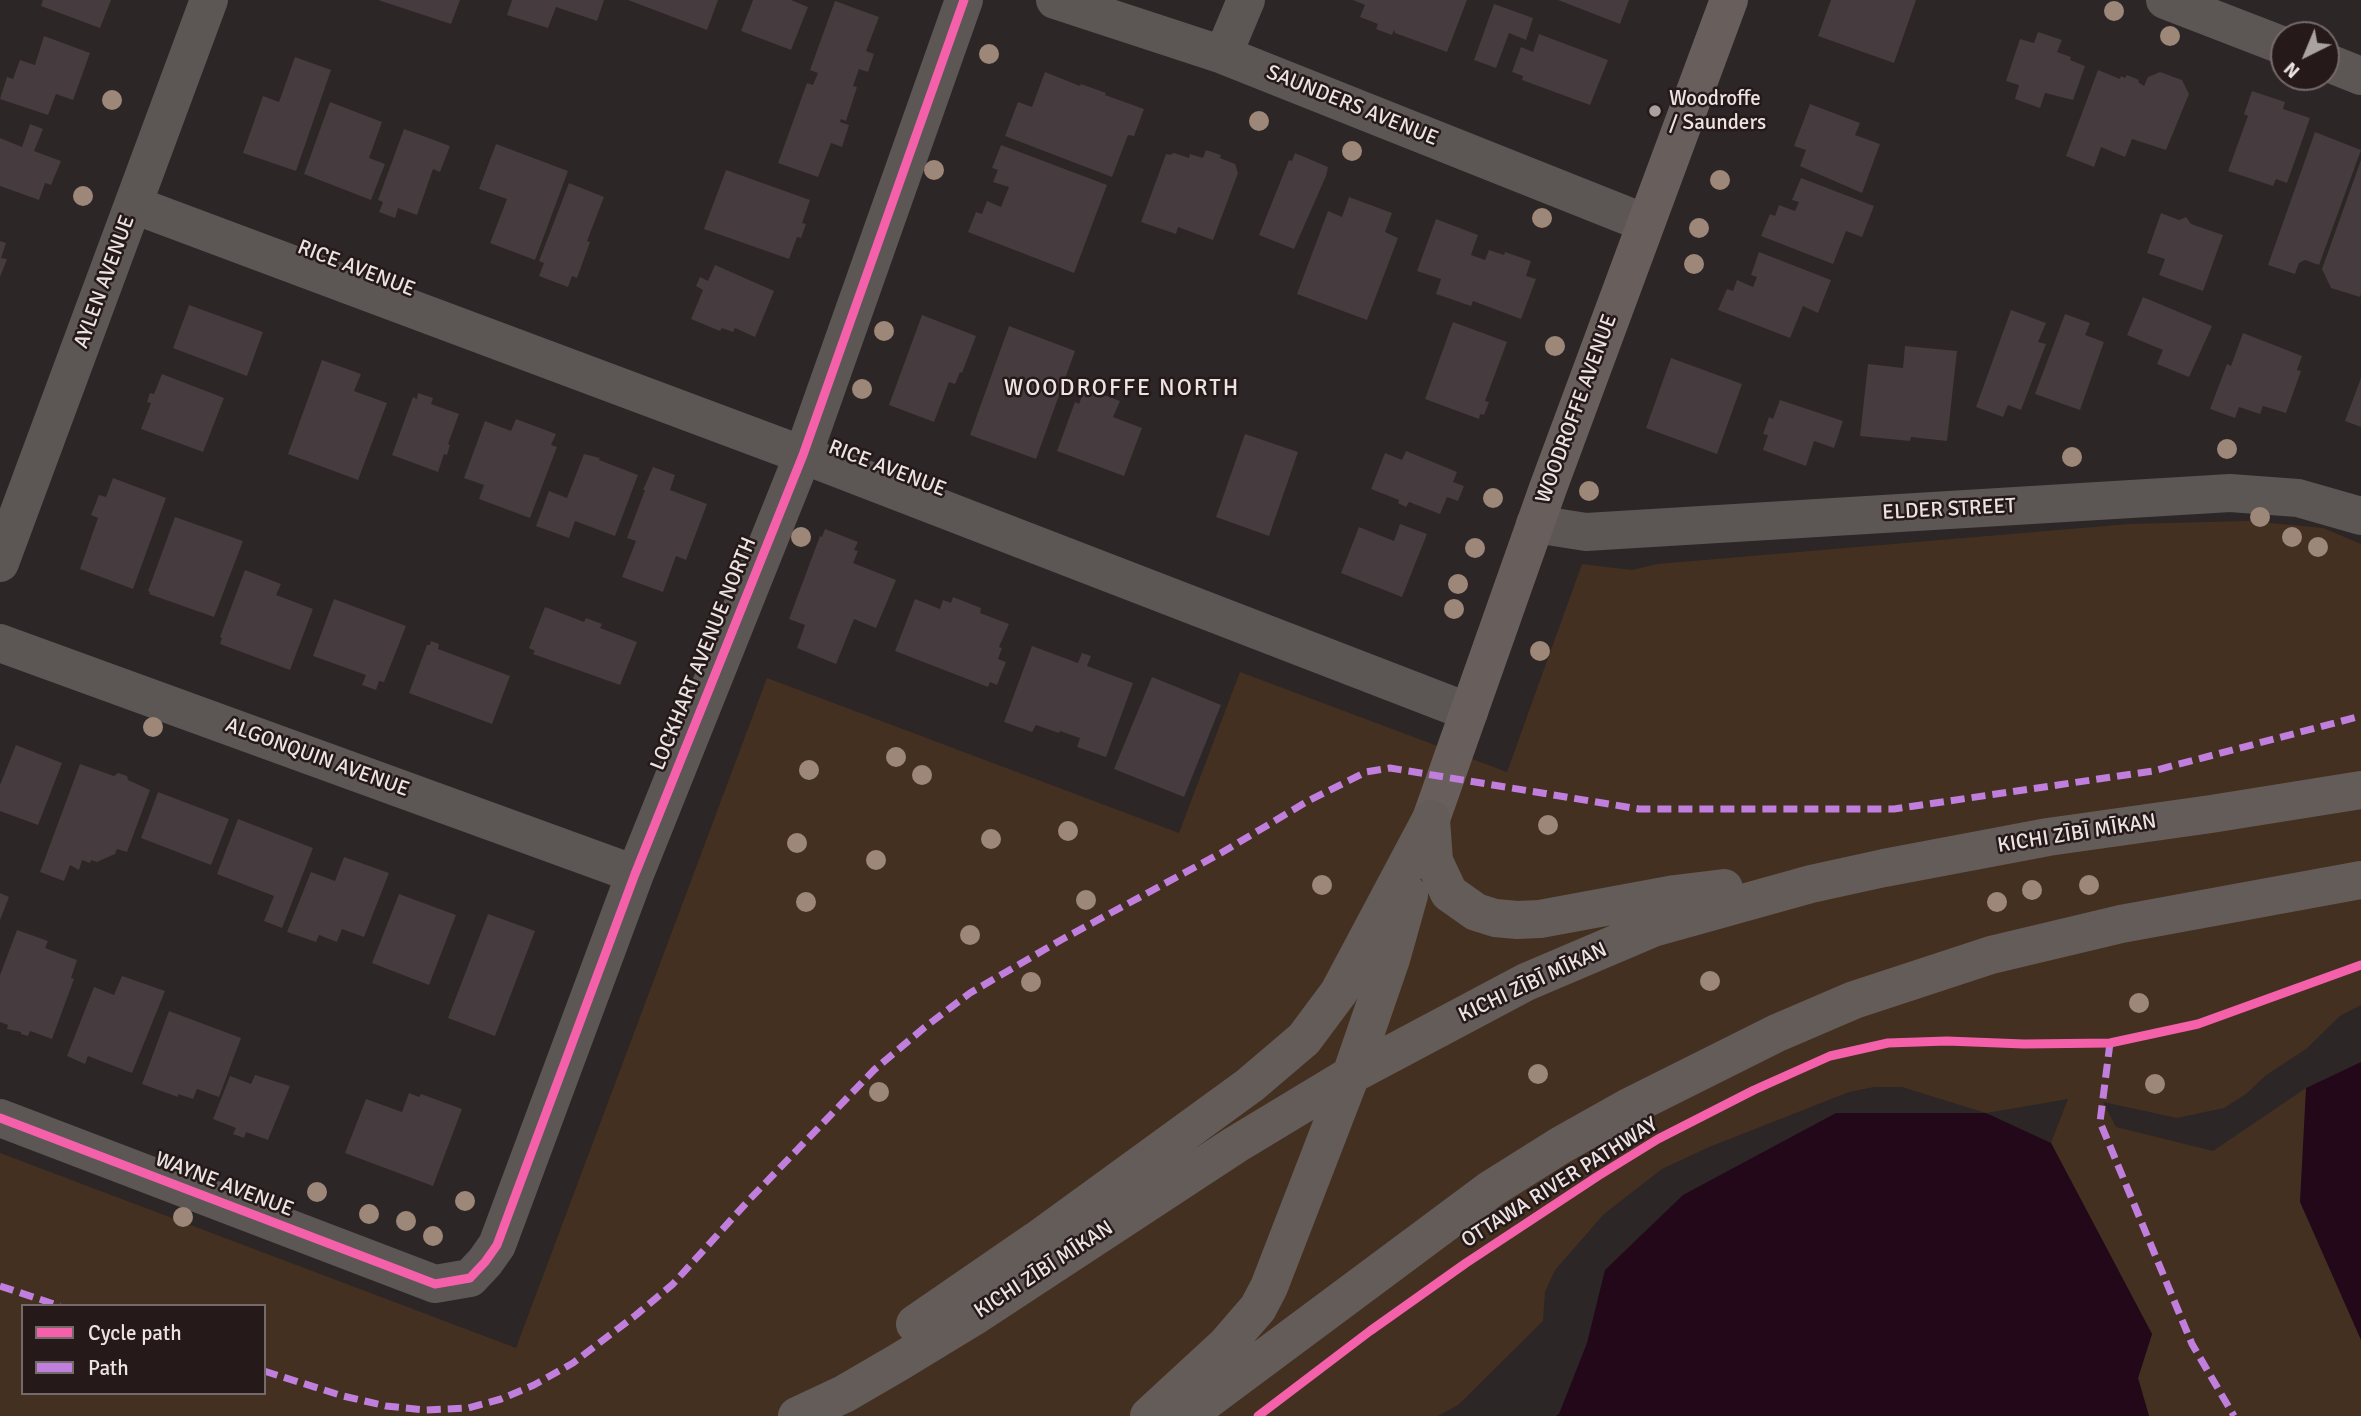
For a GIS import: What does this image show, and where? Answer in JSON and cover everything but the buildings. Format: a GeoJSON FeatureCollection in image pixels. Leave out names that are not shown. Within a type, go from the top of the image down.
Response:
{"type":"FeatureCollection","features":[{"type":"Feature","properties":{"kind":"highway","name":"KICHI ZĪBĪ MĪKAN"},"geometry":{"type":"LineString","coordinates":[[797,1416],[844,1394],[920,1349],[1235,1145],[1351,1075],[1526,982],[1654,929],[1811,884],[1884,867],[2048,837],[2361,790]]}},
{"type":"Feature","properties":{"kind":"highway"},"geometry":{"type":"LineString","coordinates":[[1431,819],[1434,861],[1449,893],[1476,912],[1495,918],[1517,920],[1570,914],[1675,894],[1884,867]]}},
{"type":"Feature","properties":{"kind":"highway"},"geometry":{"type":"LineString","coordinates":[[1149,1416],[1226,1345],[1258,1308],[1269,1287],[1351,1075],[1391,959],[1431,819]]}},
{"type":"Feature","properties":{"kind":"highway"},"geometry":{"type":"LineString","coordinates":[[783,1416],[1048,1232],[1250,1085],[1304,1039],[1339,992],[1431,819]]}},
{"type":"Feature","properties":{"kind":"highway"},"geometry":{"type":"LineString","coordinates":[[1186,1416],[1491,1189],[1627,1108],[1777,1033],[1854,1000],[2003,951],[2121,924],[2361,880]]}},
{"type":"Feature","properties":{"kind":"main road","name":"WOODROFFE AVENUE"},"geometry":{"type":"LineString","coordinates":[[1431,819],[1535,524],[1729,0]]}},
{"type":"Feature","properties":{"kind":"street","name":"AYLEN AVENUE"},"geometry":{"type":"LineString","coordinates":[[0,563],[209,0]]}},
{"type":"Feature","properties":{"kind":"street","name":"LOCKHART AVENUE NORTH"},"geometry":{"type":"LineString","coordinates":[[435,1284],[470,1278],[497,1245],[635,874],[803,455],[964,0]]}},
{"type":"Feature","properties":{"kind":"street","name":"SAUNDERS AVENUE"},"geometry":{"type":"LineString","coordinates":[[1055,0],[1223,55],[1645,223]]}},
{"type":"Feature","properties":{"kind":"street"},"geometry":{"type":"LineString","coordinates":[[1223,55],[1246,0]]}},
{"type":"Feature","properties":{"kind":"street"},"geometry":{"type":"LineString","coordinates":[[2165,0],[2224,10],[2270,38]]}},
{"type":"Feature","properties":{"kind":"street"},"geometry":{"type":"LineString","coordinates":[[2340,68],[2361,76]]}},
{"type":"Feature","properties":{"kind":"street","name":"RICE AVENUE"},"geometry":{"type":"LineString","coordinates":[[134,205],[803,455],[1469,712]]}},
{"type":"Feature","properties":{"kind":"street","name":"ELDER STREET"},"geometry":{"type":"LineString","coordinates":[[1535,524],[1586,532],[2230,493],[2298,498],[2361,516]]}},
{"type":"Feature","properties":{"kind":"street","name":"ALGONQUIN AVENUE"},"geometry":{"type":"LineString","coordinates":[[0,643],[635,874]]}},
{"type":"Feature","properties":{"kind":"street","name":"WAYNE AVENUE"},"geometry":{"type":"LineString","coordinates":[[0,1118],[435,1284]]}},
{"type":"Feature","properties":{"kind":"shaded area"},"geometry":{"type":"Polygon","coordinates":[[[2248,521],[2323,528],[2361,544],[2361,1005],[2340,1016],[2306,1049],[2224,1108],[2177,1118],[2103,1102],[2116,1127],[2213,1151],[2306,1088],[2361,1062],[2361,1416],[2149,1416],[2138,1378],[2152,1334],[2051,1143],[2068,1099],[1986,1113],[1902,1087],[1874,1087],[1849,1092],[1709,1147],[1662,1169],[1604,1214],[1555,1270],[1545,1292],[1543,1321],[1458,1405],[1438,1416],[0,1416],[0,1153],[516,1348],[767,678],[1179,833],[1240,672],[1507,772],[1582,564],[1632,570],[1657,564],[2129,524],[2248,521]]]}},
{"type":"Feature","properties":{"kind":"shaded area"},"geometry":{"type":"Polygon","coordinates":[[[2361,1062],[2361,1340],[2300,1202],[2306,1088],[2361,1062]]]}},
{"type":"Feature","properties":{"kind":"shaded area"},"geometry":{"type":"Polygon","coordinates":[[[1836,1113],[1986,1113],[2051,1143],[2152,1334],[2138,1378],[2149,1416],[1556,1416],[1587,1343],[1605,1270],[1683,1195],[1836,1113]]]}},
{"type":"Feature","properties":{"kind":"marked path"},"geometry":{"type":"LineString","coordinates":[[266,1372],[343,1396],[386,1406],[425,1410],[468,1408],[501,1399],[534,1385],[573,1363],[673,1284],[749,1200],[874,1070],[970,993],[1221,853],[1308,801],[1366,772],[1390,768],[1639,809],[1894,809],[2153,771],[2361,716]]}},
{"type":"Feature","properties":{"kind":"marked path"},"geometry":{"type":"LineString","coordinates":[[2110,1043],[2100,1122],[2192,1344],[2234,1416]]}},
{"type":"Feature","properties":{"kind":"marked path"},"geometry":{"type":"LineString","coordinates":[[0,1286],[54,1304]]}},
{"type":"Feature","properties":{"kind":"cycle path"},"geometry":{"type":"LineString","coordinates":[[0,1118],[435,1284],[470,1278],[485,1262],[497,1245],[635,874],[803,455],[964,0]]}},
{"type":"Feature","properties":{"kind":"cycle path","name":"OTTAWA RIVER PATHWAY"},"geometry":{"type":"LineString","coordinates":[[1258,1416],[1370,1331],[1466,1263],[1598,1176],[1658,1139],[1754,1090],[1830,1056],[1888,1043],[2110,1043],[2198,1024],[2361,965]]}},
{"type":"Feature","properties":{"kind":"place","name":"Woodroffe / Saunders"},"geometry":{"type":"Point","coordinates":[1655,111]}},
{"type":"Feature","properties":{"kind":"district","name":"WOODROFFE NORTH"},"geometry":{"type":"Point","coordinates":[1122,389]}}]}
